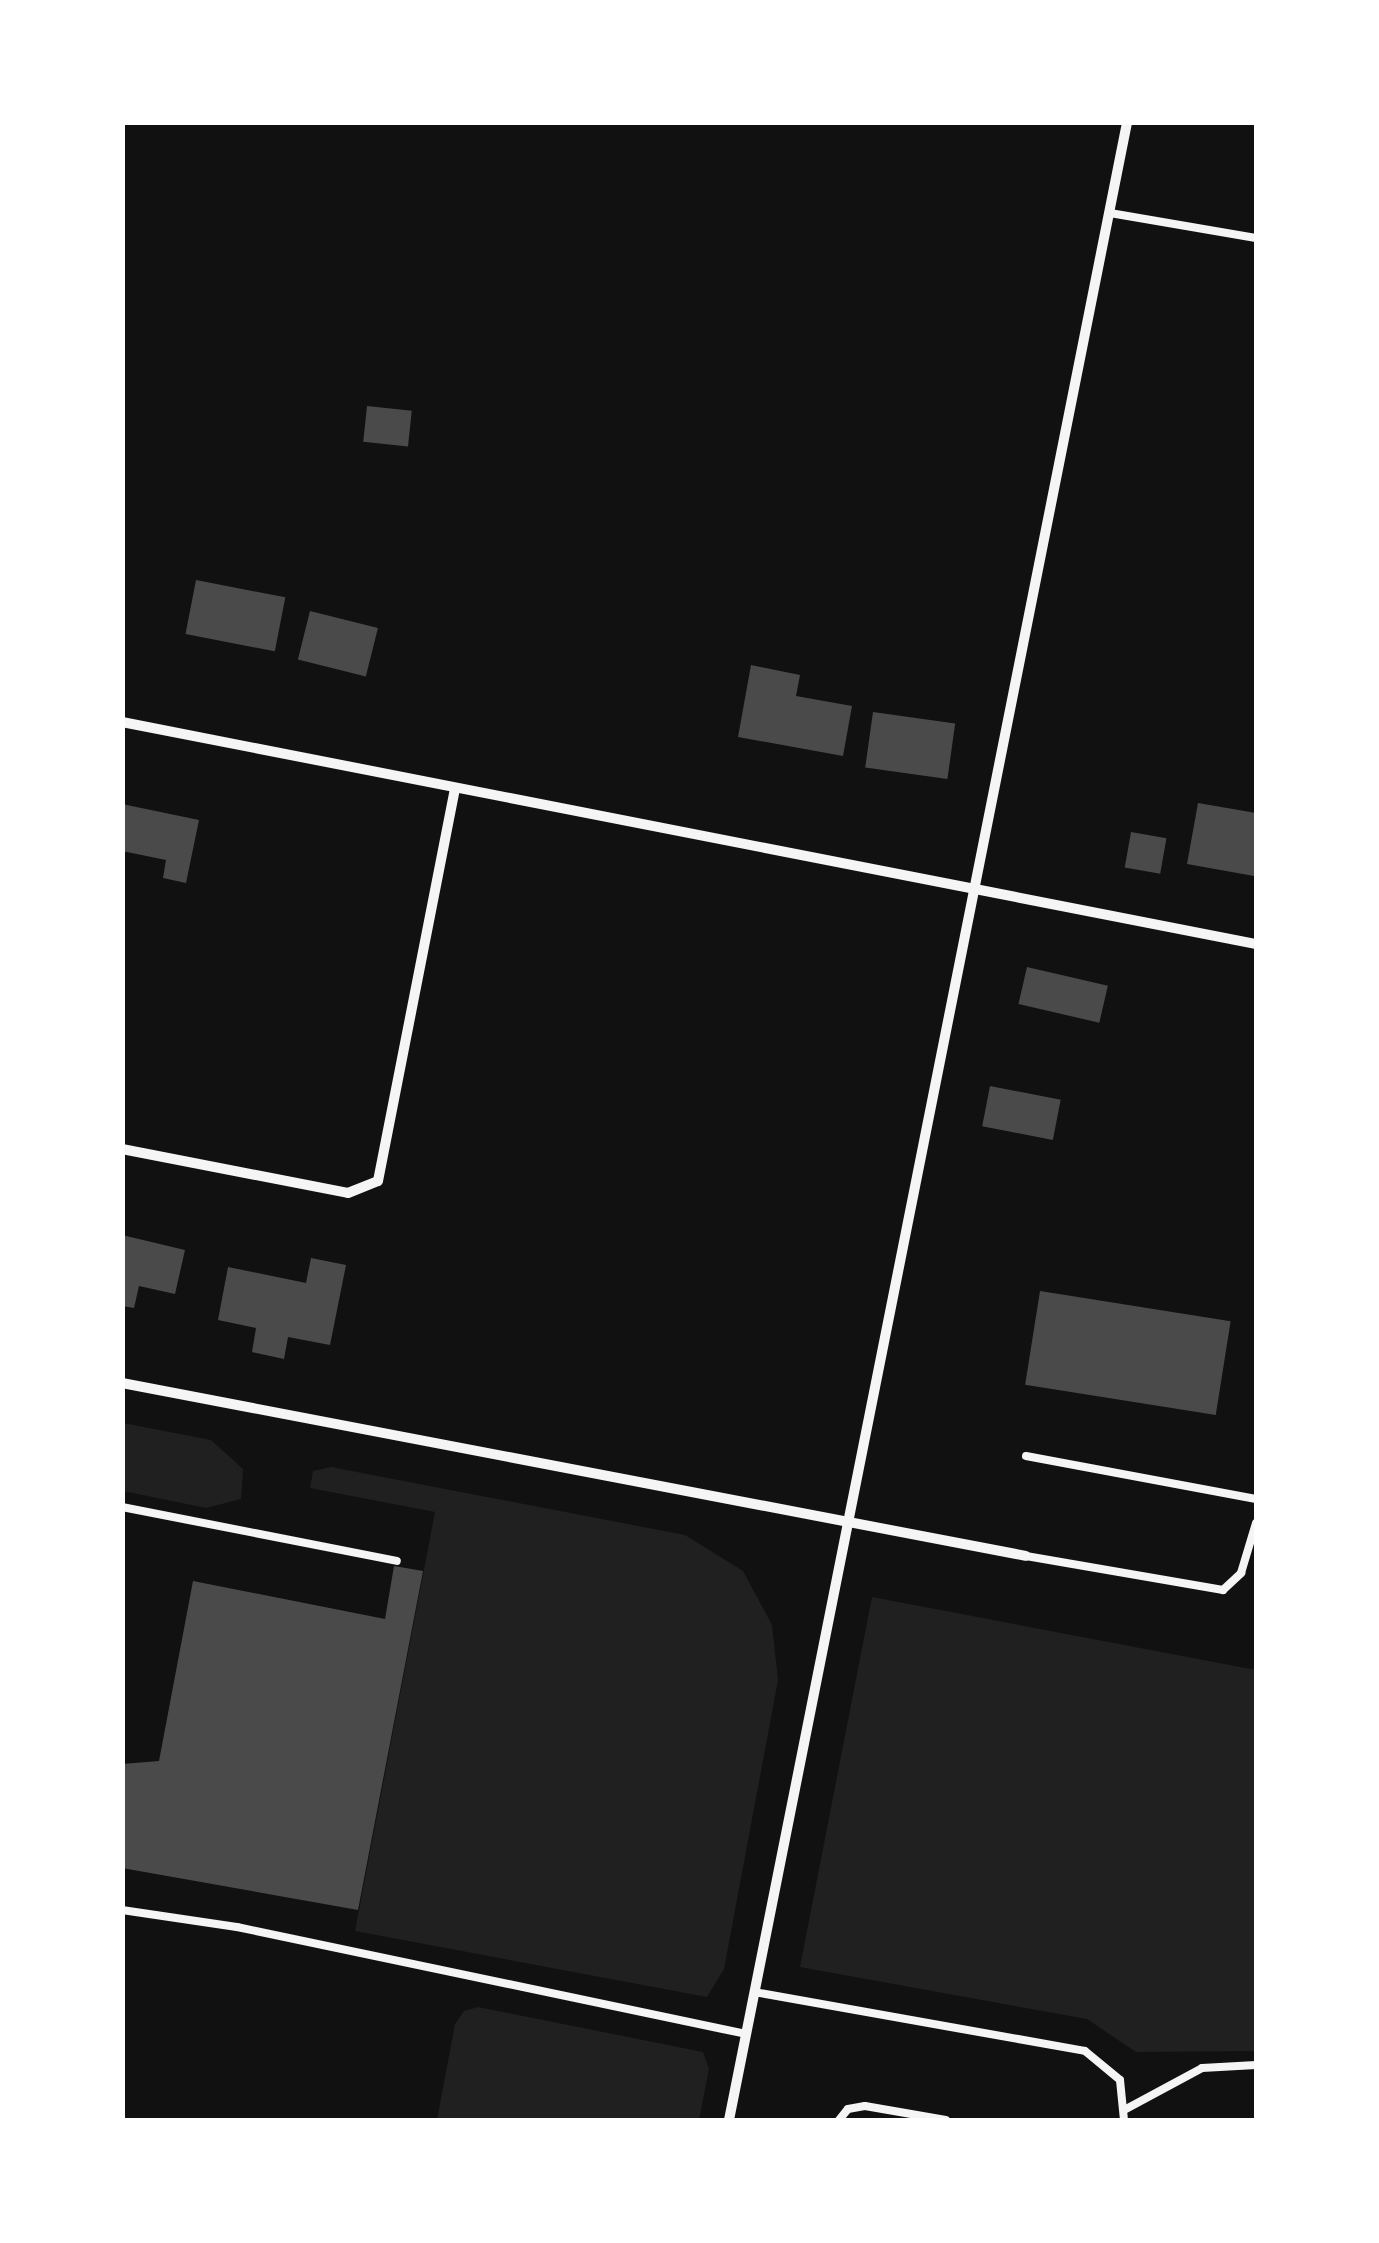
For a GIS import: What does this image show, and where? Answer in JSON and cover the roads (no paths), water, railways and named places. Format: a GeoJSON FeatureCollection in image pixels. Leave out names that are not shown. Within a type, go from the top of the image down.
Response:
{"type":"FeatureCollection","features":[{"type":"Feature","properties":{"kind":"street"},"geometry":{"type":"LineString","coordinates":[[729,2120],[846,1525],[979,890],[1127,122]]}},
{"type":"Feature","properties":{"kind":"street"},"geometry":{"type":"LineString","coordinates":[[122,722],[1256,944]]}},
{"type":"Feature","properties":{"kind":"street"},"geometry":{"type":"LineString","coordinates":[[122,1149],[348,1193],[378,1180],[455,788]]}},
{"type":"Feature","properties":{"kind":"street"},"geometry":{"type":"LineString","coordinates":[[122,1383],[846,1525],[1026,1556]]}},
{"type":"Feature","properties":{"kind":"lane"},"geometry":{"type":"LineString","coordinates":[[1110,212],[1256,238]]}},
{"type":"Feature","properties":{"kind":"lane"},"geometry":{"type":"LineString","coordinates":[[1026,1456],[1256,1499]]}},
{"type":"Feature","properties":{"kind":"lane"},"geometry":{"type":"LineString","coordinates":[[122,1507],[397,1561]]}},
{"type":"Feature","properties":{"kind":"lane"},"geometry":{"type":"LineString","coordinates":[[1026,1556],[1223,1590],[1241,1573],[1256,1523]]}},
{"type":"Feature","properties":{"kind":"lane"},"geometry":{"type":"LineString","coordinates":[[122,1910],[237,1927],[746,2034]]}},
{"type":"Feature","properties":{"kind":"lane"},"geometry":{"type":"LineString","coordinates":[[754,1992],[1079,2049],[1120,2080],[1126,2109],[1124,2120]]}},
{"type":"Feature","properties":{"kind":"lane"},"geometry":{"type":"LineString","coordinates":[[1126,2109],[1202,2068],[1256,2065]]}},
{"type":"Feature","properties":{"kind":"lane"},"geometry":{"type":"LineString","coordinates":[[839,2120],[848,2108],[864,2106],[946,2120]]}}]}
